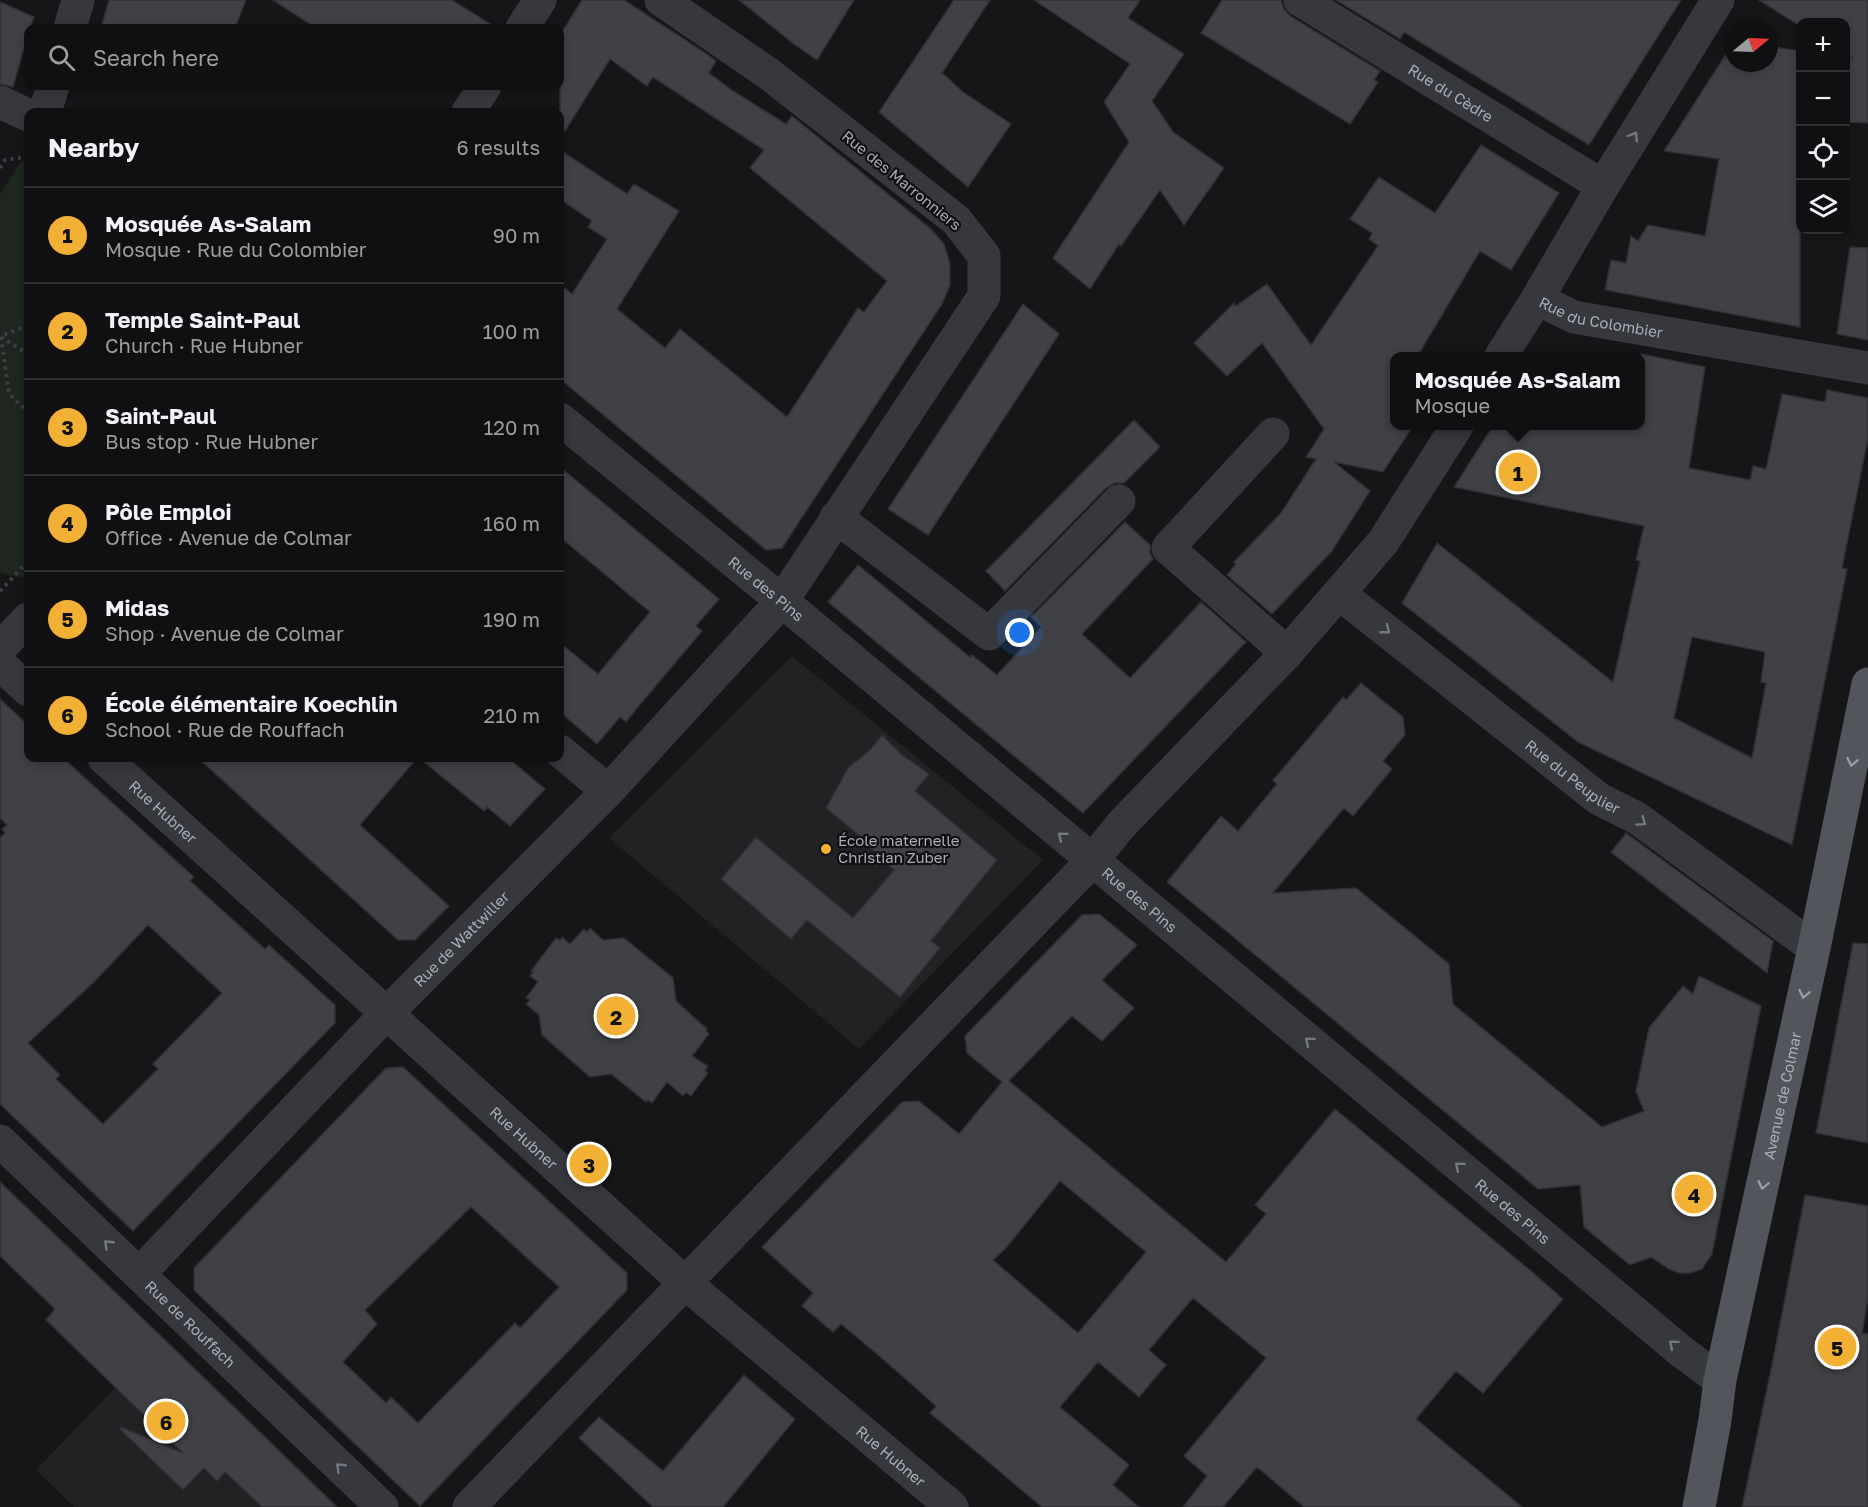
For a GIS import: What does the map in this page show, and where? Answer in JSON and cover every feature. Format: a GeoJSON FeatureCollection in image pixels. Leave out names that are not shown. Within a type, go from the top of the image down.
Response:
{"type":"FeatureCollection","features":[{"type":"Feature","properties":{"kind":"main road","name":"Avenue de Colmar"},"geometry":{"type":"LineString","coordinates":[[1699,1507],[1720,1380],[1868,688]]}},
{"type":"Feature","properties":{"kind":"street"},"geometry":{"type":"LineString","coordinates":[[71,24],[78,0]]}},
{"type":"Feature","properties":{"kind":"street"},"geometry":{"type":"LineString","coordinates":[[525,24],[540,0]]}},
{"type":"Feature","properties":{"kind":"street","name":"Rue des Marronniers"},"geometry":{"type":"LineString","coordinates":[[661,0],[769,74],[956,220],[984,256],[984,296],[782,601]]}},
{"type":"Feature","properties":{"kind":"street","name":"Rue du Cèdre"},"geometry":{"type":"LineString","coordinates":[[1300,0],[1603,186]]}},
{"type":"Feature","properties":{"kind":"street","name":"Rue du Colombier"},"geometry":{"type":"LineString","coordinates":[[1718,0],[1603,186],[1537,299],[1574,317],[1868,368]]}},
{"type":"Feature","properties":{"kind":"street"},"geometry":{"type":"LineString","coordinates":[[46,108],[52,90]]}},
{"type":"Feature","properties":{"kind":"street"},"geometry":{"type":"LineString","coordinates":[[471,108],[482,90]]}},
{"type":"Feature","properties":{"kind":"street"},"geometry":{"type":"LineString","coordinates":[[0,102],[24,113]]}},
{"type":"Feature","properties":{"kind":"street"},"geometry":{"type":"LineString","coordinates":[[1504,352],[1537,299]]}},
{"type":"Feature","properties":{"kind":"street","name":"Rue des Pins"},"geometry":{"type":"LineString","coordinates":[[564,422],[782,601],[1682,1352],[1720,1380]]}},
{"type":"Feature","properties":{"kind":"street"},"geometry":{"type":"LineString","coordinates":[[469,1507],[1092,861],[1121,825],[1287,653],[1383,542],[1454,430]]}},
{"type":"Feature","properties":{"kind":"street"},"geometry":{"type":"LineString","coordinates":[[1272,434],[1168,548],[1287,653]]}},
{"type":"Feature","properties":{"kind":"street"},"geometry":{"type":"LineString","coordinates":[[836,517],[989,634],[1119,501]]}},
{"type":"Feature","properties":{"kind":"street","name":"Rue du Peuplier"},"geometry":{"type":"LineString","coordinates":[[1340,594],[1599,799],[1637,818],[1814,948]]}},
{"type":"Feature","properties":{"kind":"street","name":"Rue de Wattwiller"},"geometry":{"type":"LineString","coordinates":[[139,1274],[387,1013],[608,791],[782,601]]}},
{"type":"Feature","properties":{"kind":"street"},"geometry":{"type":"LineString","coordinates":[[0,648],[24,623]]}},
{"type":"Feature","properties":{"kind":"street"},"geometry":{"type":"LineString","coordinates":[[0,664],[24,686]]}},
{"type":"Feature","properties":{"kind":"street"},"geometry":{"type":"LineString","coordinates":[[564,754],[608,791]]}},
{"type":"Feature","properties":{"kind":"street","name":"Rue Hubner"},"geometry":{"type":"LineString","coordinates":[[108,762],[684,1282],[952,1507]]}},
{"type":"Feature","properties":{"kind":"street","name":"Rue de Rouffach"},"geometry":{"type":"LineString","coordinates":[[0,1141],[382,1507]]}},
{"type":"Feature","properties":{"kind":"path"},"geometry":{"type":"LineString","coordinates":[[0,168],[5,160],[24,157]]}},
{"type":"Feature","properties":{"kind":"path"},"geometry":{"type":"LineString","coordinates":[[0,336],[24,327]]}},
{"type":"Feature","properties":{"kind":"path"},"geometry":{"type":"LineString","coordinates":[[0,336],[24,351]]}},
{"type":"Feature","properties":{"kind":"path"},"geometry":{"type":"LineString","coordinates":[[0,336],[9,394],[24,408]]}},
{"type":"Feature","properties":{"kind":"path"},"geometry":{"type":"LineString","coordinates":[[0,591],[24,565]]}},
{"type":"Feature","properties":{"kind":"shaded area"},"geometry":{"type":"Polygon","coordinates":[[[24,162],[24,578],[0,573],[0,194],[20,163],[24,162]]]}},
{"type":"Feature","properties":{"kind":"shaded area","name":"École maternelle Christian Zuber"},"geometry":{"type":"Polygon","coordinates":[[[792,656],[1043,860],[859,1049],[609,838],[792,656]]]}},
{"type":"Feature","properties":{"kind":"shaded area"},"geometry":{"type":"Polygon","coordinates":[[[163,1338],[337,1507],[74,1507],[36,1470],[163,1338]]]}},
{"type":"Feature","properties":{"kind":"building"},"geometry":{"type":"Polygon","coordinates":[[[109,0],[246,0],[237,24],[102,24],[109,0]]]}},
{"type":"Feature","properties":{"kind":"building"},"geometry":{"type":"Polygon","coordinates":[[[273,0],[452,0],[491,24],[310,24],[273,0]]]}},
{"type":"Feature","properties":{"kind":"building"},"geometry":{"type":"Polygon","coordinates":[[[582,0],[624,0],[716,61],[709,73],[733,91],[786,124],[792,116],[931,229],[944,244],[950,264],[950,285],[942,304],[782,548],[766,550],[564,382],[564,287],[572,294],[607,239],[588,227],[592,221],[564,202],[564,153],[627,194],[634,184],[679,211],[617,309],[665,348],[680,329],[787,417],[858,308],[864,312],[887,281],[750,168],[764,150],[653,77],[647,86],[610,59],[564,133],[564,108],[560,108],[560,90],[564,90],[564,29],[582,0]]]}},
{"type":"Feature","properties":{"kind":"building"},"geometry":{"type":"Polygon","coordinates":[[[739,0],[854,0],[817,60],[739,0]]]}},
{"type":"Feature","properties":{"kind":"building"},"geometry":{"type":"Polygon","coordinates":[[[954,0],[990,0],[942,73],[963,92],[1011,124],[968,187],[879,112],[954,0]]]}},
{"type":"Feature","properties":{"kind":"building"},"geometry":{"type":"Polygon","coordinates":[[[1034,0],[1140,0],[1128,18],[1184,54],[1152,101],[1173,132],[1224,168],[1184,225],[1160,190],[1121,246],[1119,244],[1090,289],[1053,258],[1129,142],[1104,102],[1130,64],[1034,0]]]}},
{"type":"Feature","properties":{"kind":"building"},"geometry":{"type":"Polygon","coordinates":[[[1222,0],[1281,0],[1290,16],[1380,71],[1374,80],[1378,82],[1350,124],[1201,33],[1222,0]]]}},
{"type":"Feature","properties":{"kind":"building"},"geometry":{"type":"Polygon","coordinates":[[[1336,0],[1681,0],[1589,145],[1404,32],[1400,39],[1336,0]]]}},
{"type":"Feature","properties":{"kind":"building"},"geometry":{"type":"Polygon","coordinates":[[[1759,0],[1868,0],[1868,123],[1850,122],[1850,58],[1853,58],[1850,56],[1850,18],[1796,18],[1796,23],[1759,0]]]}},
{"type":"Feature","properties":{"kind":"building"},"geometry":{"type":"Polygon","coordinates":[[[0,2],[34,17],[31,24],[24,24],[24,48],[13,87],[0,84],[0,2]]]}},
{"type":"Feature","properties":{"kind":"building"},"geometry":{"type":"Polygon","coordinates":[[[1778,47],[1796,50],[1796,234],[1800,234],[1800,327],[1605,290],[1611,260],[1626,263],[1631,236],[1638,241],[1648,225],[1705,236],[1719,159],[1664,151],[1724,57],[1724,72],[1778,72],[1778,47]]]}},
{"type":"Feature","properties":{"kind":"building"},"geometry":{"type":"Polygon","coordinates":[[[1481,145],[1559,193],[1511,270],[1480,251],[1420,352],[1390,352],[1390,430],[1410,430],[1383,472],[1334,462],[1370,491],[1332,551],[1272,614],[1227,575],[1236,564],[1234,562],[1281,513],[1316,459],[1306,457],[1324,429],[1262,343],[1227,376],[1194,343],[1234,303],[1236,306],[1267,284],[1311,345],[1378,246],[1369,239],[1372,233],[1350,219],[1379,177],[1435,213],[1481,145]]]}},
{"type":"Feature","properties":{"kind":"building"},"geometry":{"type":"Polygon","coordinates":[[[1850,247],[1868,248],[1868,340],[1837,334],[1850,247]]]}},
{"type":"Feature","properties":{"kind":"building"},"geometry":{"type":"Polygon","coordinates":[[[1023,304],[1059,334],[928,535],[888,509],[1023,304]]]}},
{"type":"Feature","properties":{"kind":"building"},"geometry":{"type":"Polygon","coordinates":[[[1645,355],[1705,367],[1689,468],[1750,480],[1753,466],[1766,469],[1782,394],[1825,402],[1827,390],[1868,398],[1868,438],[1842,568],[1847,569],[1792,845],[1578,742],[1402,603],[1437,543],[1613,682],[1640,561],[1636,560],[1644,526],[1454,487],[1490,430],[1645,430],[1645,355]],[[1692,637],[1674,718],[1752,758],[1766,683],[1761,682],[1765,652],[1692,637]]]}},
{"type":"Feature","properties":{"kind":"building"},"geometry":{"type":"Polygon","coordinates":[[[1134,420],[1160,447],[1124,483],[1115,483],[1106,488],[1005,591],[986,571],[1134,420]]]}},
{"type":"Feature","properties":{"kind":"building"},"geometry":{"type":"Polygon","coordinates":[[[564,470],[719,599],[696,626],[702,631],[626,722],[620,717],[597,744],[564,715],[564,646],[598,674],[650,612],[564,540],[564,470]]]}},
{"type":"Feature","properties":{"kind":"building"},"geometry":{"type":"Polygon","coordinates":[[[1125,522],[1150,545],[1153,559],[1082,634],[1130,678],[1201,602],[1246,642],[1083,813],[828,602],[858,565],[970,657],[972,655],[997,675],[1041,627],[1031,617],[1125,522]]]}},
{"type":"Feature","properties":{"kind":"building"},"geometry":{"type":"Polygon","coordinates":[[[1361,683],[1403,717],[1405,735],[1383,761],[1392,769],[1353,816],[1344,808],[1273,893],[1356,888],[1449,964],[1453,1004],[1602,1127],[1644,1111],[1636,1091],[1649,1028],[1683,986],[1693,994],[1699,976],[1761,1006],[1712,1254],[1702,1269],[1690,1273],[1679,1273],[1651,1257],[1630,1265],[1584,1227],[1580,1185],[1538,1189],[1167,882],[1221,816],[1238,831],[1277,784],[1273,780],[1343,697],[1346,700],[1361,683]]]}},
{"type":"Feature","properties":{"kind":"building"},"geometry":{"type":"Polygon","coordinates":[[[0,699],[24,721],[24,762],[67,762],[194,877],[190,881],[265,949],[269,945],[335,1005],[335,1023],[133,1231],[0,1104],[0,838],[5,833],[2,829],[7,825],[0,818],[0,699]],[[148,925],[95,981],[28,1043],[60,1075],[56,1079],[103,1124],[158,1069],[153,1064],[222,993],[148,925]]]}},
{"type":"Feature","properties":{"kind":"building"},"geometry":{"type":"Polygon","coordinates":[[[882,735],[901,754],[929,774],[915,791],[997,860],[931,941],[940,948],[900,997],[807,920],[791,939],[721,879],[756,837],[853,918],[894,870],[855,832],[826,808],[848,768],[870,750],[882,735]]]}},
{"type":"Feature","properties":{"kind":"building"},"geometry":{"type":"Polygon","coordinates":[[[202,762],[414,762],[360,825],[449,906],[415,940],[398,940],[202,762]]]}},
{"type":"Feature","properties":{"kind":"building"},"geometry":{"type":"Polygon","coordinates":[[[424,762],[513,762],[545,789],[510,826],[487,807],[484,811],[424,762]]]}},
{"type":"Feature","properties":{"kind":"building"},"geometry":{"type":"Polygon","coordinates":[[[1626,833],[1773,941],[1767,973],[1611,852],[1626,833]]]}},
{"type":"Feature","properties":{"kind":"building"},"geometry":{"type":"Polygon","coordinates":[[[1099,914],[1137,945],[1102,980],[1134,1008],[1102,1041],[1072,1016],[1009,1081],[1226,1262],[1266,1214],[1255,1205],[1335,1109],[1531,1271],[1563,1299],[1483,1393],[1456,1371],[1416,1419],[1522,1507],[1304,1507],[1257,1467],[1223,1507],[1183,1507],[1207,1476],[1184,1456],[1266,1358],[1193,1298],[1149,1350],[1166,1365],[1139,1397],[1098,1362],[1060,1407],[1129,1465],[1113,1485],[1139,1507],[1042,1507],[930,1413],[936,1406],[884,1360],[841,1324],[833,1332],[802,1306],[813,1293],[762,1247],[902,1102],[919,1101],[959,1134],[1002,1082],[967,1053],[965,1036],[1082,915],[1099,914]],[[1060,1181],[1006,1248],[993,1260],[1078,1333],[1146,1252],[1060,1181]]]}},
{"type":"Feature","properties":{"kind":"building"},"geometry":{"type":"Polygon","coordinates":[[[590,928],[603,940],[624,938],[673,978],[676,1001],[707,1029],[709,1034],[692,1056],[708,1066],[705,1071],[708,1073],[691,1096],[686,1092],[683,1096],[667,1082],[652,1103],[648,1100],[646,1102],[611,1074],[590,1077],[542,1035],[539,1015],[526,1004],[530,1000],[526,998],[538,982],[530,976],[533,972],[531,971],[556,938],[560,940],[562,937],[570,944],[584,929],[587,932],[590,928]]]}},
{"type":"Feature","properties":{"kind":"building"},"geometry":{"type":"Polygon","coordinates":[[[1853,943],[1868,944],[1868,1143],[1816,1133],[1853,943]]]}},
{"type":"Feature","properties":{"kind":"building"},"geometry":{"type":"Polygon","coordinates":[[[403,1067],[627,1273],[627,1290],[420,1506],[194,1290],[194,1268],[386,1068],[403,1067]],[[471,1207],[365,1310],[377,1324],[343,1362],[386,1403],[391,1397],[418,1423],[515,1323],[520,1328],[559,1287],[471,1207]]]}},
{"type":"Feature","properties":{"kind":"building"},"geometry":{"type":"Polygon","coordinates":[[[0,1182],[337,1507],[262,1507],[225,1472],[217,1481],[204,1468],[183,1490],[120,1429],[121,1427],[183,1453],[46,1320],[55,1309],[0,1256],[0,1182]]]}},
{"type":"Feature","properties":{"kind":"building"},"geometry":{"type":"Polygon","coordinates":[[[1805,1195],[1868,1206],[1868,1299],[1862,1333],[1868,1334],[1868,1507],[1742,1507],[1773,1360],[1805,1195]]]}},
{"type":"Feature","properties":{"kind":"building"},"geometry":{"type":"Polygon","coordinates":[[[744,1375],[795,1419],[723,1507],[653,1507],[579,1438],[599,1417],[663,1471],[744,1375]]]}},
{"type":"Feature","properties":{"kind":"place","name":"Mosquée As-Salam"},"geometry":{"type":"Point","coordinates":[1518,472]}},
{"type":"Feature","properties":{"kind":"place","name":"École maternelle Christian Zuber"},"geometry":{"type":"Point","coordinates":[826,849]}},
{"type":"Feature","properties":{"kind":"place","name":"Temple Saint-Paul"},"geometry":{"type":"Point","coordinates":[616,1016]}},
{"type":"Feature","properties":{"kind":"place","name":"Saint-Paul"},"geometry":{"type":"Point","coordinates":[589,1164]}},
{"type":"Feature","properties":{"kind":"place","name":"Pôle Emploi"},"geometry":{"type":"Point","coordinates":[1694,1194]}},
{"type":"Feature","properties":{"kind":"place","name":"Midas"},"geometry":{"type":"Point","coordinates":[1837,1347]}},
{"type":"Feature","properties":{"kind":"place","name":"École élémentaire Koechlin"},"geometry":{"type":"Point","coordinates":[166,1421]}}]}
